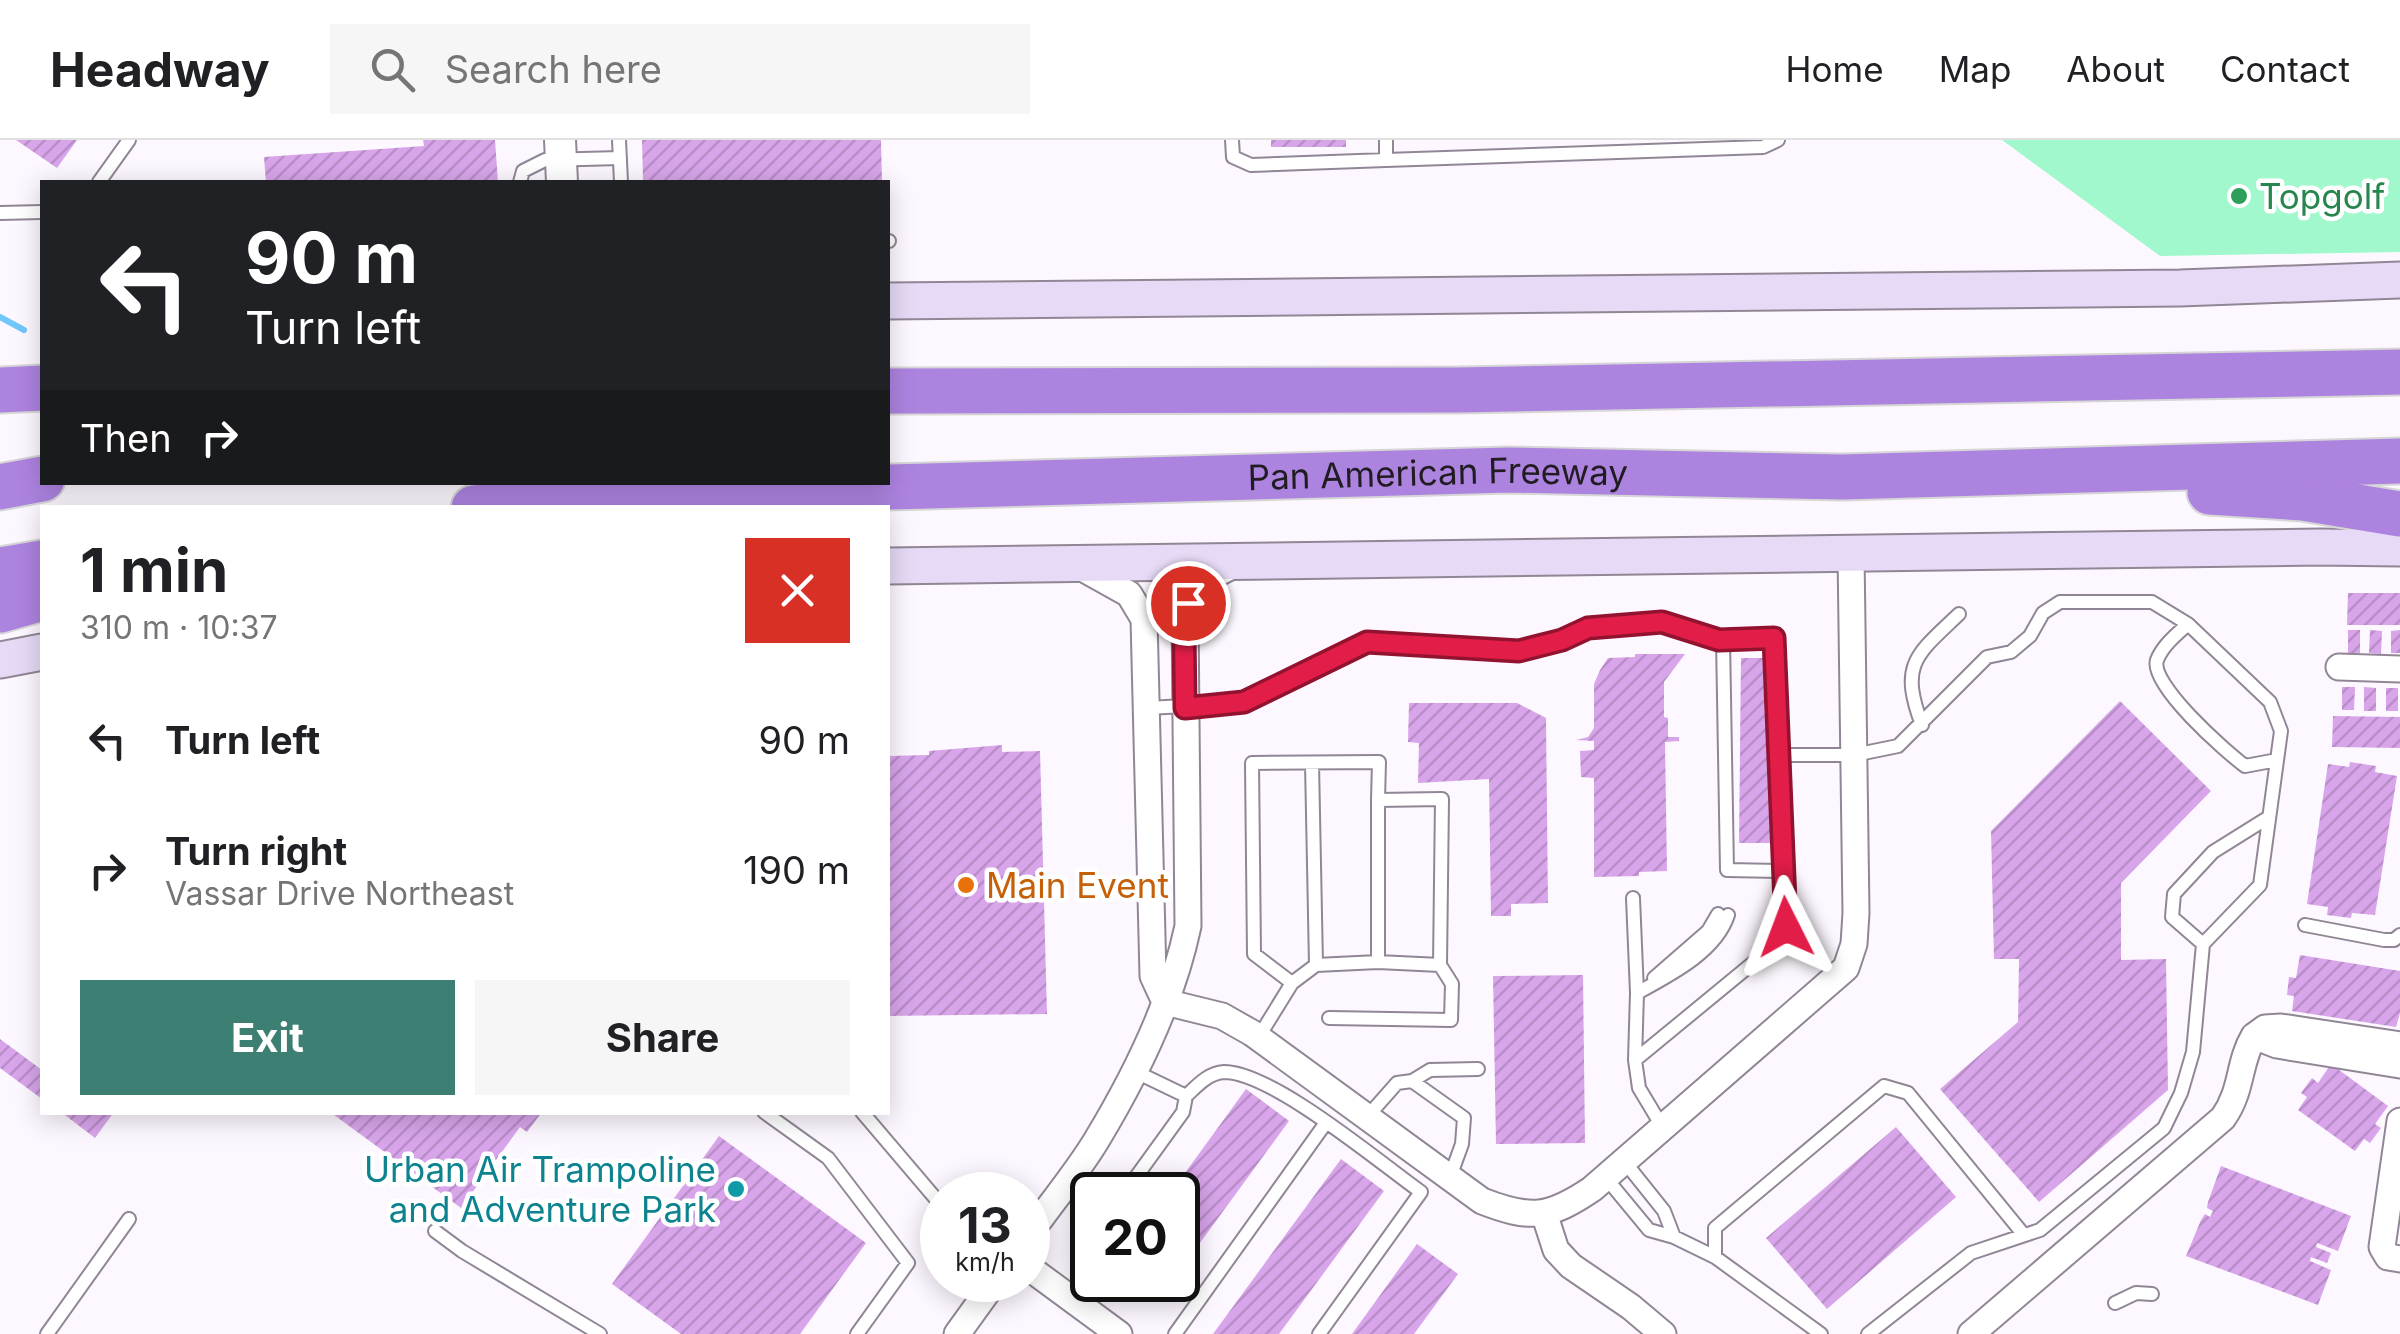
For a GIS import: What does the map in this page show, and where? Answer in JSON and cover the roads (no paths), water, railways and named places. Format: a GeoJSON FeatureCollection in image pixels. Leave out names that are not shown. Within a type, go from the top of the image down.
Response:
{"type":"FeatureCollection","features":[{"type":"Feature","properties":{"kind":"highway"},"geometry":{"type":"LineString","coordinates":[[2280,372],[2400,350]]}},
{"type":"Feature","properties":{"kind":"highway"},"geometry":{"type":"LineString","coordinates":[[890,391],[1478,389],[2400,372]]}},
{"type":"Feature","properties":{"kind":"highway"},"geometry":{"type":"LineString","coordinates":[[0,390],[40,388]]}},
{"type":"Feature","properties":{"kind":"highway","name":"Pan American Freeway"},"geometry":{"type":"LineString","coordinates":[[497,505],[566,496],[1508,470],[1843,477],[2400,461]]}},
{"type":"Feature","properties":{"kind":"highway"},"geometry":{"type":"LineString","coordinates":[[1843,477],[2151,488],[2303,498],[2400,514]]}},
{"type":"Feature","properties":{"kind":"highway"},"geometry":{"type":"LineString","coordinates":[[0,487],[40,479]]}},
{"type":"Feature","properties":{"kind":"highway"},"geometry":{"type":"LineString","coordinates":[[0,570],[40,563]]}},
{"type":"Feature","properties":{"kind":"highway"},"geometry":{"type":"LineString","coordinates":[[0,610],[40,599]]}},
{"type":"Feature","properties":{"kind":"main road"},"geometry":{"type":"LineString","coordinates":[[890,301],[2180,288],[2400,280]]}},
{"type":"Feature","properties":{"kind":"main road"},"geometry":{"type":"LineString","coordinates":[[0,374],[40,368]]}},
{"type":"Feature","properties":{"kind":"main road"},"geometry":{"type":"LineString","coordinates":[[890,566],[2400,548]]}},
{"type":"Feature","properties":{"kind":"main road"},"geometry":{"type":"LineString","coordinates":[[0,660],[40,652]]}},
{"type":"Feature","properties":{"kind":"street"},"geometry":{"type":"LineString","coordinates":[[1075,564],[1116,585],[1138,606],[1144,620],[1153,976],[1166,1002],[1222,1016],[1482,1201],[1514,1214],[1544,1213],[1570,1204],[1615,1170],[1846,968],[1854,944],[1856,913],[1851,554]]}},
{"type":"Feature","properties":{"kind":"street"},"geometry":{"type":"LineString","coordinates":[[1050,1204],[1094,1143],[1134,1070],[1166,1002],[1180,961],[1188,926],[1184,634],[1188,603],[1210,577],[1246,560]]}},
{"type":"Feature","properties":{"kind":"street"},"geometry":{"type":"LineString","coordinates":[[2339,667],[2400,669]]}},
{"type":"Feature","properties":{"kind":"street"},"geometry":{"type":"LineString","coordinates":[[1971,1334],[2223,1118],[2240,1090],[2248,1048],[2264,1028],[2400,1045]]}},
{"type":"Feature","properties":{"kind":"street"},"geometry":{"type":"LineString","coordinates":[[2254,1036],[2277,1045],[2400,1065]]}},
{"type":"Feature","properties":{"kind":"street"},"geometry":{"type":"LineString","coordinates":[[2400,1121],[2382,1247],[2388,1257],[2400,1259]]}},
{"type":"Feature","properties":{"kind":"street"},"geometry":{"type":"LineString","coordinates":[[1544,1213],[1556,1250],[1571,1266],[1663,1334]]}},
{"type":"Feature","properties":{"kind":"street"},"geometry":{"type":"LineString","coordinates":[[1050,1283],[1119,1334]]}},
{"type":"Feature","properties":{"kind":"street"},"geometry":{"type":"LineString","coordinates":[[957,1334],[980,1302]]}},
{"type":"Feature","properties":{"kind":"lane"},"geometry":{"type":"LineString","coordinates":[[100,180],[129,140]]}},
{"type":"Feature","properties":{"kind":"lane"},"geometry":{"type":"LineString","coordinates":[[619,140],[620,180]]}},
{"type":"Feature","properties":{"kind":"lane"},"geometry":{"type":"LineString","coordinates":[[1232,140],[1233,157],[1251,165],[1763,148],[1778,140]]}},
{"type":"Feature","properties":{"kind":"lane"},"geometry":{"type":"LineString","coordinates":[[1386,140],[1386,160]]}},
{"type":"Feature","properties":{"kind":"lane"},"geometry":{"type":"LineString","coordinates":[[521,180],[523,171],[532,164],[620,158]]}},
{"type":"Feature","properties":{"kind":"lane"},"geometry":{"type":"LineString","coordinates":[[0,213],[40,212]]}},
{"type":"Feature","properties":{"kind":"lane"},"geometry":{"type":"LineString","coordinates":[[1778,755],[1854,755],[1898,746],[1987,657],[2011,652],[2030,636],[2043,614],[2060,602],[2152,602],[2188,624],[2270,702],[2281,732],[2260,885],[2202,944],[2193,1052],[2181,1093],[2164,1128],[2040,1230],[1971,1253],[1868,1334]]}},
{"type":"Feature","properties":{"kind":"lane"},"geometry":{"type":"LineString","coordinates":[[1922,725],[1910,692],[1918,653],[1959,614]]}},
{"type":"Feature","properties":{"kind":"lane"},"geometry":{"type":"LineString","coordinates":[[1146,708],[1244,702],[1367,642],[1519,651],[1562,640],[1588,628],[1662,622],[1723,639],[1774,638],[1786,927],[1780,940],[1636,1060]]}},
{"type":"Feature","properties":{"kind":"lane"},"geometry":{"type":"LineString","coordinates":[[2188,624],[2168,642],[2156,662],[2158,679],[2224,751],[2245,766],[2277,760]]}},
{"type":"Feature","properties":{"kind":"lane"},"geometry":{"type":"LineString","coordinates":[[1723,639],[1727,870],[1784,871]]}},
{"type":"Feature","properties":{"kind":"lane"},"geometry":{"type":"LineString","coordinates":[[1292,983],[1254,954],[1252,763],[1380,762],[1378,962]]}},
{"type":"Feature","properties":{"kind":"lane"},"geometry":{"type":"LineString","coordinates":[[1312,763],[1316,964]]}},
{"type":"Feature","properties":{"kind":"lane"},"geometry":{"type":"LineString","coordinates":[[1329,1018],[1451,1020],[1452,984],[1440,965],[1442,799],[1378,800]]}},
{"type":"Feature","properties":{"kind":"lane"},"geometry":{"type":"LineString","coordinates":[[2202,944],[2172,917],[2174,894],[2213,852],[2269,817]]}},
{"type":"Feature","properties":{"kind":"lane"},"geometry":{"type":"LineString","coordinates":[[1634,898],[1639,1088],[1664,1128]]}},
{"type":"Feature","properties":{"kind":"lane"},"geometry":{"type":"LineString","coordinates":[[1637,993],[1676,972],[1724,930],[1723,914]]}},
{"type":"Feature","properties":{"kind":"lane"},"geometry":{"type":"LineString","coordinates":[[2305,925],[2384,940],[2400,935]]}},
{"type":"Feature","properties":{"kind":"lane"},"geometry":{"type":"LineString","coordinates":[[1258,1038],[1292,983],[1316,964],[1440,965]]}},
{"type":"Feature","properties":{"kind":"lane"},"geometry":{"type":"LineString","coordinates":[[1367,1117],[1397,1083],[1412,1081],[1430,1070],[1478,1069]]}},
{"type":"Feature","properties":{"kind":"lane"},"geometry":{"type":"LineString","coordinates":[[1134,1070],[1186,1096]]}},
{"type":"Feature","properties":{"kind":"lane"},"geometry":{"type":"LineString","coordinates":[[1140,1172],[1183,1112],[1186,1096],[1203,1080],[1222,1072],[1251,1077],[1421,1192],[1319,1334]]}},
{"type":"Feature","properties":{"kind":"lane"},"geometry":{"type":"LineString","coordinates":[[1412,1081],[1464,1118],[1462,1144],[1450,1178]]}},
{"type":"Feature","properties":{"kind":"lane"},"geometry":{"type":"LineString","coordinates":[[1715,1257],[1716,1228],[1884,1086],[1908,1093],[2024,1235]]}},
{"type":"Feature","properties":{"kind":"lane"},"geometry":{"type":"LineString","coordinates":[[768,1115],[828,1158],[908,1263],[857,1334]]}},
{"type":"Feature","properties":{"kind":"lane"},"geometry":{"type":"LineString","coordinates":[[865,1115],[920,1180]]}},
{"type":"Feature","properties":{"kind":"lane"},"geometry":{"type":"LineString","coordinates":[[1176,1334],[1325,1124]]}},
{"type":"Feature","properties":{"kind":"lane"},"geometry":{"type":"LineString","coordinates":[[1615,1170],[1664,1211],[1674,1237]]}},
{"type":"Feature","properties":{"kind":"lane"},"geometry":{"type":"LineString","coordinates":[[1615,1170],[1648,1230],[1674,1237],[1715,1257],[1821,1334]]}},
{"type":"Feature","properties":{"kind":"lane"},"geometry":{"type":"LineString","coordinates":[[1062,1187],[1070,1193]]}},
{"type":"Feature","properties":{"kind":"lane"},"geometry":{"type":"LineString","coordinates":[[48,1334],[129,1219]]}},
{"type":"Feature","properties":{"kind":"lane"},"geometry":{"type":"LineString","coordinates":[[436,1231],[462,1252],[600,1334]]}},
{"type":"Feature","properties":{"kind":"lane"},"geometry":{"type":"LineString","coordinates":[[2116,1303],[2136,1293],[2152,1294]]}},
{"type":"Feature","properties":{"kind":"waterway"},"geometry":{"type":"LineString","coordinates":[[0,317],[24,330]]}},
{"type":"Feature","properties":{"kind":"place","name":"Topgolf"},"geometry":{"type":"Point","coordinates":[2239,196]}},
{"type":"Feature","properties":{"kind":"place","name":"Main Event"},"geometry":{"type":"Point","coordinates":[966,885]}},
{"type":"Feature","properties":{"kind":"place","name":"Urban Air Trampoline and Adventure Park"},"geometry":{"type":"Point","coordinates":[736,1189]}}]}
